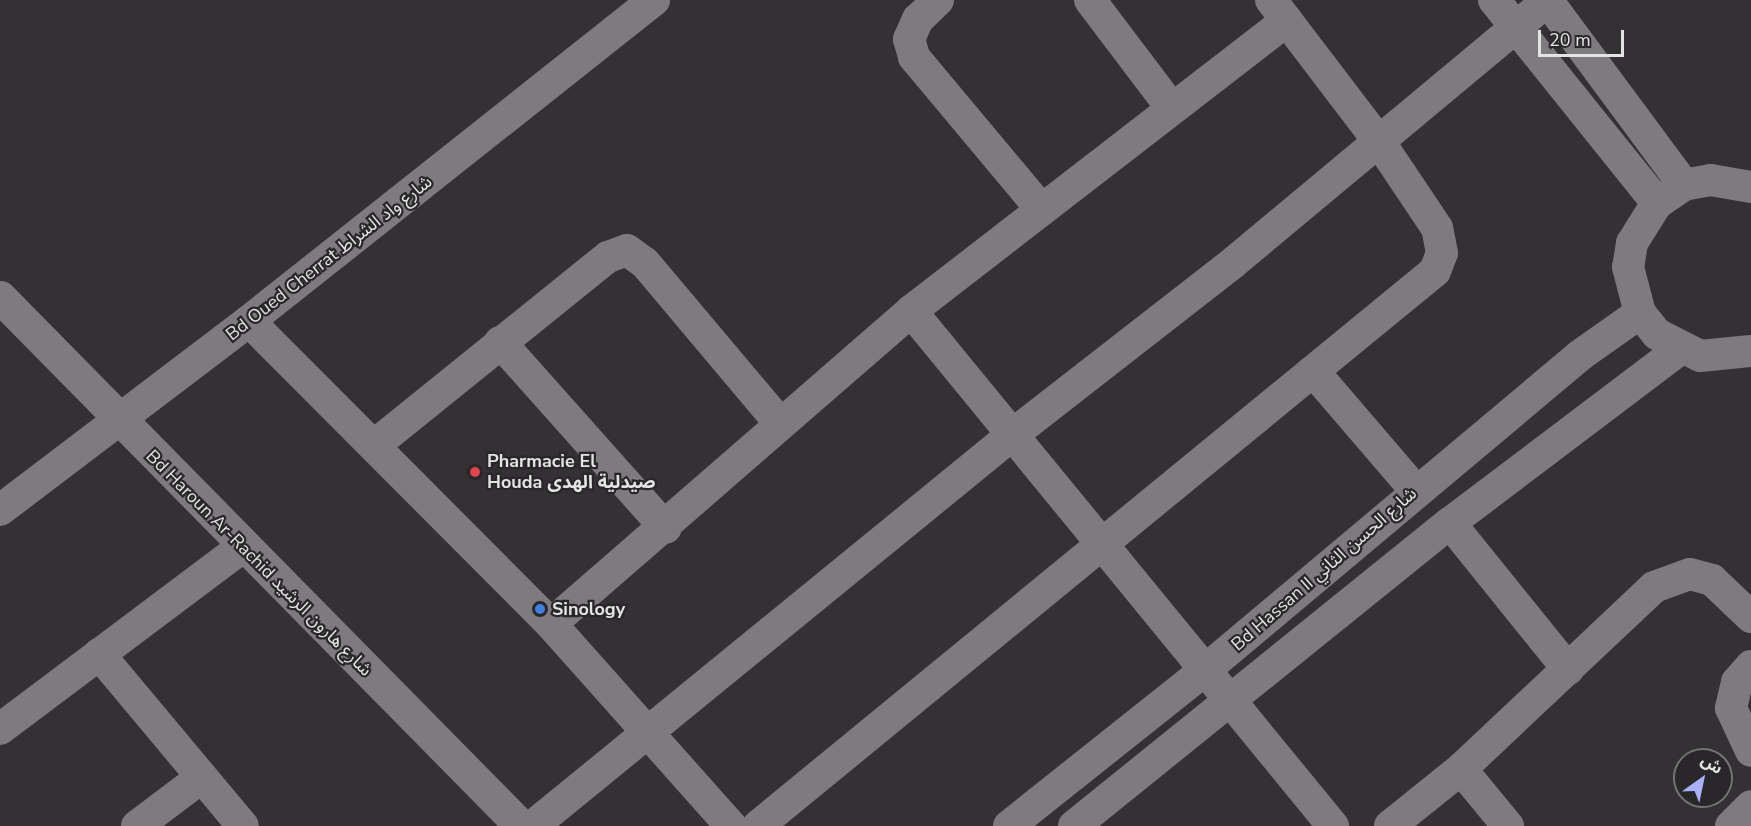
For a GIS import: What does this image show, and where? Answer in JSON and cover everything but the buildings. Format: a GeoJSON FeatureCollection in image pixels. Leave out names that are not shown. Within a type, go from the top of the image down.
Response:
{"type":"FeatureCollection","features":[{"type":"Feature","properties":{"kind":"street","name":"Bd Oued Cherrat شارع واد الشراط"},"geometry":{"type":"LineString","coordinates":[[0,510],[249,321],[654,0]]}},
{"type":"Feature","properties":{"kind":"street"},"geometry":{"type":"LineString","coordinates":[[938,0],[918,19],[909,39],[914,57],[1042,210]]}},
{"type":"Feature","properties":{"kind":"street"},"geometry":{"type":"LineString","coordinates":[[1090,0],[1171,107]]}},
{"type":"Feature","properties":{"kind":"street"},"geometry":{"type":"LineString","coordinates":[[1494,0],[1656,203]]}},
{"type":"Feature","properties":{"kind":"street"},"geometry":{"type":"LineString","coordinates":[[533,826],[1012,435],[1380,143],[1548,0],[1684,185]]}},
{"type":"Feature","properties":{"kind":"street"},"geometry":{"type":"LineString","coordinates":[[551,624],[666,528],[779,422],[911,311],[1171,107],[1279,10],[1380,143],[1437,228],[1442,254],[1423,283],[1102,548],[758,826]]}},
{"type":"Feature","properties":{"kind":"street"},"geometry":{"type":"LineString","coordinates":[[1751,187],[1711,180],[1684,185],[1656,203],[1632,243],[1630,282],[1640,313],[1680,349],[1722,358],[1751,351]]}},
{"type":"Feature","properties":{"kind":"street"},"geometry":{"type":"LineString","coordinates":[[376,444],[608,257],[627,250],[645,263],[779,422]]}},
{"type":"Feature","properties":{"kind":"street","name":"Bd Haroun Ar-Rachid شارع هارون الرشيد"},"geometry":{"type":"LineString","coordinates":[[0,297],[118,421],[521,826]]}},
{"type":"Feature","properties":{"kind":"street"},"geometry":{"type":"LineString","coordinates":[[911,311],[1228,702],[1334,826]]}},
{"type":"Feature","properties":{"kind":"street","name":"Bd Hassan II شارع الحسن الثاني"},"geometry":{"type":"LineString","coordinates":[[1009,826],[1204,671],[1416,490],[1640,313]]}},
{"type":"Feature","properties":{"kind":"street"},"geometry":{"type":"LineString","coordinates":[[249,321],[376,444],[551,624],[731,826]]}},
{"type":"Feature","properties":{"kind":"street"},"geometry":{"type":"LineString","coordinates":[[500,342],[666,528]]}},
{"type":"Feature","properties":{"kind":"street"},"geometry":{"type":"LineString","coordinates":[[1074,826],[1450,523],[1680,349]]}},
{"type":"Feature","properties":{"kind":"street"},"geometry":{"type":"LineString","coordinates":[[1314,372],[1416,490]]}},
{"type":"Feature","properties":{"kind":"street"},"geometry":{"type":"LineString","coordinates":[[1450,523],[1568,669]]}},
{"type":"Feature","properties":{"kind":"street"},"geometry":{"type":"LineString","coordinates":[[0,729],[244,546]]}},
{"type":"Feature","properties":{"kind":"street"},"geometry":{"type":"LineString","coordinates":[[1390,826],[1461,769],[1669,578],[1690,574],[1712,579],[1751,617]]}},
{"type":"Feature","properties":{"kind":"street"},"geometry":{"type":"LineString","coordinates":[[99,654],[243,826]]}},
{"type":"Feature","properties":{"kind":"street"},"geometry":{"type":"LineString","coordinates":[[1751,666],[1737,682],[1731,708],[1751,751]]}},
{"type":"Feature","properties":{"kind":"street"},"geometry":{"type":"LineString","coordinates":[[1461,769],[1508,826]]}},
{"type":"Feature","properties":{"kind":"street"},"geometry":{"type":"LineString","coordinates":[[137,826],[202,777]]}},
{"type":"Feature","properties":{"kind":"street"},"geometry":{"type":"LineString","coordinates":[[1731,826],[1751,806]]}},
{"type":"Feature","properties":{"kind":"place","name":"Pharmacie El Houda صيدلية الهدى"},"geometry":{"type":"Point","coordinates":[475,472]}},
{"type":"Feature","properties":{"kind":"place","name":"Sinology"},"geometry":{"type":"Point","coordinates":[540,609]}}]}
